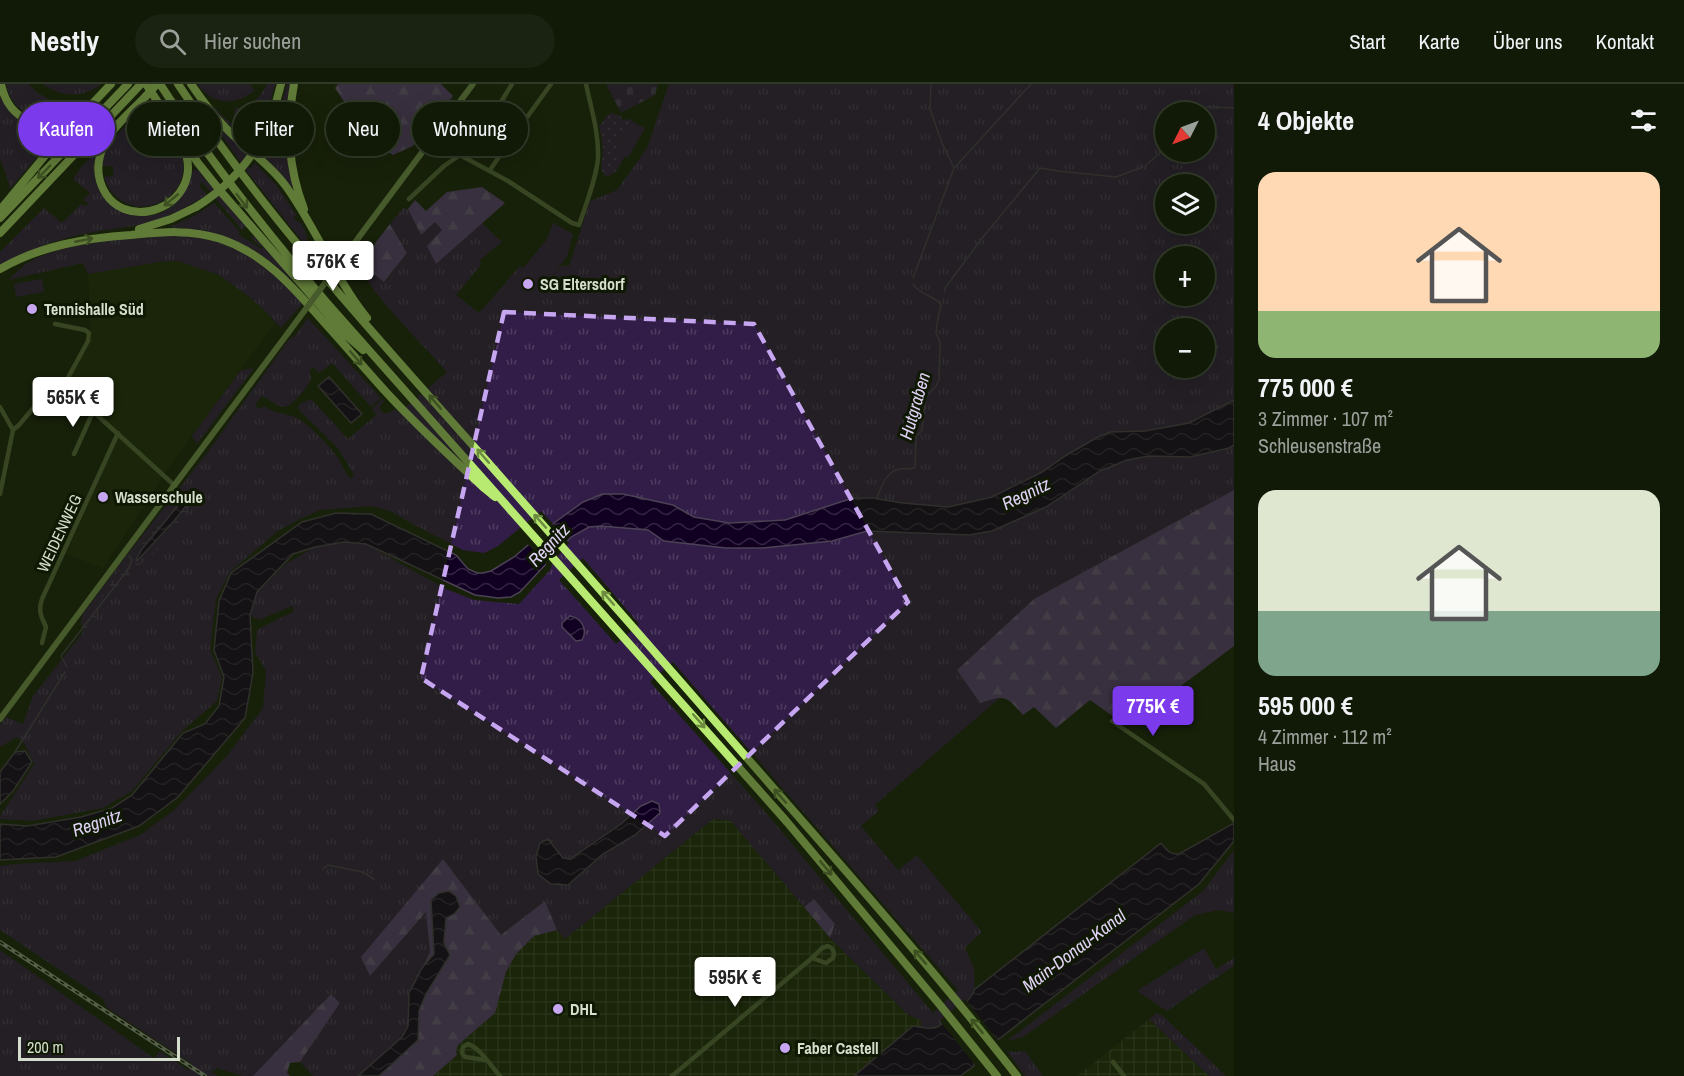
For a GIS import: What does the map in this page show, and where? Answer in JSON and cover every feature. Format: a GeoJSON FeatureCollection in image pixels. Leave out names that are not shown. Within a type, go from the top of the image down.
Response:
{"type":"FeatureCollection","features":[{"type":"Feature","properties":{"kind":"highway"},"geometry":{"type":"LineString","coordinates":[[1,84],[5,99],[18,114]]}},
{"type":"Feature","properties":{"kind":"highway"},"geometry":{"type":"LineString","coordinates":[[94,102],[111,84]]}},
{"type":"Feature","properties":{"kind":"highway"},"geometry":{"type":"LineString","coordinates":[[0,218],[128,84]]}},
{"type":"Feature","properties":{"kind":"highway"},"geometry":{"type":"LineString","coordinates":[[0,233],[142,84],[156,102]]}},
{"type":"Feature","properties":{"kind":"highway"},"geometry":{"type":"LineString","coordinates":[[141,102],[159,84],[262,226],[484,488],[514,513]]}},
{"type":"Feature","properties":{"kind":"highway"},"geometry":{"type":"LineString","coordinates":[[178,84],[246,181],[301,250],[583,569],[953,995],[1017,1076]]}},
{"type":"Feature","properties":{"kind":"highway"},"geometry":{"type":"LineString","coordinates":[[191,84],[219,122],[276,173],[286,186],[345,287],[410,374]]}},
{"type":"Feature","properties":{"kind":"highway"},"geometry":{"type":"LineString","coordinates":[[115,235],[160,223],[196,207],[234,178],[262,139],[274,110],[281,84]]}},
{"type":"Feature","properties":{"kind":"highway"},"geometry":{"type":"LineString","coordinates":[[294,84],[290,110],[290,151],[301,200],[317,236]]}},
{"type":"Feature","properties":{"kind":"highway"},"geometry":{"type":"LineString","coordinates":[[127,117],[108,138],[99,158],[98,173],[104,190],[111,199],[136,212],[148,212],[165,206],[178,196],[186,181],[187,156]]}},
{"type":"Feature","properties":{"kind":"highway"},"geometry":{"type":"LineString","coordinates":[[0,210],[44,156]]}},
{"type":"Feature","properties":{"kind":"highway"},"geometry":{"type":"LineString","coordinates":[[193,156],[222,193],[346,334],[401,388]]}},
{"type":"Feature","properties":{"kind":"highway"},"geometry":{"type":"LineString","coordinates":[[0,270],[53,246],[115,235],[163,231],[188,232],[221,239],[264,261],[294,288],[391,398],[441,439],[514,513],[810,849],[997,1076]]}},
{"type":"Feature","properties":{"kind":"street"},"geometry":{"type":"LineString","coordinates":[[0,719],[473,84]]}},
{"type":"Feature","properties":{"kind":"street"},"geometry":{"type":"LineString","coordinates":[[501,102],[512,84]]}},
{"type":"Feature","properties":{"kind":"street"},"geometry":{"type":"LineString","coordinates":[[490,170],[551,84]]}},
{"type":"Feature","properties":{"kind":"street"},"geometry":{"type":"LineString","coordinates":[[462,156],[490,170],[529,193],[572,223],[579,225],[598,155],[596,129],[586,84]]}},
{"type":"Feature","properties":{"kind":"street"},"geometry":{"type":"LineString","coordinates":[[409,199],[444,166],[459,156]]}},
{"type":"Feature","properties":{"kind":"street"},"geometry":{"type":"LineString","coordinates":[[55,324],[85,330],[89,333],[88,341],[64,385]]}},
{"type":"Feature","properties":{"kind":"street"},"geometry":{"type":"LineString","coordinates":[[12,430],[19,425],[52,386],[64,385],[174,485]]}},
{"type":"Feature","properties":{"kind":"street"},"geometry":{"type":"LineString","coordinates":[[0,494],[12,430],[1,410]]}},
{"type":"Feature","properties":{"kind":"street"},"geometry":{"type":"LineString","coordinates":[[74,454],[93,412]]}},
{"type":"Feature","properties":{"kind":"street","name":"WEIDENWEG"},"geometry":{"type":"LineString","coordinates":[[42,643],[46,627],[39,607],[118,433]]}},
{"type":"Feature","properties":{"kind":"street"},"geometry":{"type":"LineString","coordinates":[[1112,721],[1204,784],[1234,820]]}},
{"type":"Feature","properties":{"kind":"street"},"geometry":{"type":"LineString","coordinates":[[672,1076],[826,946],[832,948],[834,952],[832,958],[826,963],[812,958]]}},
{"type":"Feature","properties":{"kind":"street"},"geometry":{"type":"LineString","coordinates":[[486,1060],[465,1057],[462,1053],[463,1047],[468,1044],[472,1045],[486,1060],[500,1076]]}},
{"type":"Feature","properties":{"kind":"street"},"geometry":{"type":"LineString","coordinates":[[1113,1062],[1124,1076]]}},
{"type":"Feature","properties":{"kind":"highlighted area"},"geometry":{"type":"Polygon","coordinates":[[[504,312],[754,324],[908,602],[665,836],[421,678],[504,312]]]}},
{"type":"Feature","properties":{"kind":"shaded area"},"geometry":{"type":"Polygon","coordinates":[[[178,261],[219,275],[252,299],[275,323],[169,467],[102,569],[66,554],[118,436],[60,384],[91,340],[88,274],[178,261]]]}},
{"type":"Feature","properties":{"kind":"shaded area"},"geometry":{"type":"Polygon","coordinates":[[[713,819],[730,820],[830,938],[908,1014],[922,1020],[921,1027],[913,1026],[854,1076],[433,1076],[457,1055],[455,1050],[458,1045],[495,1013],[506,972],[516,954],[534,936],[557,930],[565,939],[713,819]]]}},
{"type":"Feature","properties":{"kind":"shaded area"},"geometry":{"type":"Polygon","coordinates":[[[1149,1019],[1209,1076],[1077,1076],[1149,1019]]]}},
{"type":"Feature","properties":{"kind":"green space"},"geometry":{"type":"Polygon","coordinates":[[[6,84],[29,84],[46,98],[59,102],[18,102],[18,107],[10,96],[6,84]]]}},
{"type":"Feature","properties":{"kind":"green space"},"geometry":{"type":"Polygon","coordinates":[[[43,84],[101,84],[80,94],[64,94],[43,84]]]}},
{"type":"Feature","properties":{"kind":"green space"},"geometry":{"type":"Polygon","coordinates":[[[197,84],[249,84],[255,90],[240,99],[224,101],[210,96],[197,84]]]}},
{"type":"Feature","properties":{"kind":"green space"},"geometry":{"type":"Polygon","coordinates":[[[267,84],[275,84],[270,102],[252,102],[262,93],[267,84]]]}},
{"type":"Feature","properties":{"kind":"green space"},"geometry":{"type":"Polygon","coordinates":[[[287,84],[290,84],[287,102],[282,102],[287,84]]]}},
{"type":"Feature","properties":{"kind":"green space"},"geometry":{"type":"Polygon","coordinates":[[[338,84],[441,84],[453,96],[448,102],[412,102],[412,146],[400,152],[400,102],[344,102],[335,88],[338,84]]]}},
{"type":"Feature","properties":{"kind":"green space"},"geometry":{"type":"Polygon","coordinates":[[[606,84],[658,84],[655,95],[621,113],[606,84]]]}},
{"type":"Feature","properties":{"kind":"green space"},"geometry":{"type":"Polygon","coordinates":[[[669,84],[1234,84],[1234,400],[1189,423],[1145,431],[1110,432],[1065,456],[1042,472],[992,497],[948,507],[873,498],[853,498],[785,520],[729,523],[694,517],[673,505],[636,497],[583,502],[553,524],[541,511],[498,546],[484,553],[463,550],[390,511],[371,506],[320,510],[278,531],[230,572],[216,599],[210,650],[222,677],[217,701],[182,731],[132,791],[103,808],[33,821],[0,819],[34,764],[24,743],[17,737],[0,747],[0,725],[6,717],[23,724],[33,696],[84,631],[135,569],[175,535],[159,523],[130,557],[81,626],[83,614],[207,453],[290,338],[294,337],[308,318],[381,398],[371,407],[332,363],[319,373],[313,367],[310,370],[311,379],[307,386],[287,406],[278,405],[262,396],[255,405],[259,409],[264,406],[303,422],[333,451],[351,479],[354,475],[338,448],[300,411],[298,405],[312,400],[348,439],[376,415],[372,409],[382,399],[384,402],[379,407],[383,413],[389,413],[395,409],[399,413],[447,372],[386,305],[366,279],[363,270],[364,266],[385,282],[407,253],[390,224],[403,208],[408,209],[421,235],[435,222],[442,230],[436,264],[482,223],[502,242],[480,260],[481,265],[456,295],[479,313],[520,266],[523,269],[497,300],[520,318],[561,266],[569,266],[590,201],[617,190],[647,148],[669,84]]]}},
{"type":"Feature","properties":{"kind":"green space"},"geometry":{"type":"Polygon","coordinates":[[[0,96],[4,104],[18,118],[18,156],[38,156],[10,189],[0,159],[0,96]]]}},
{"type":"Feature","properties":{"kind":"green space"},"geometry":{"type":"Polygon","coordinates":[[[612,113],[621,116],[623,120],[631,119],[632,121],[615,150],[625,156],[615,172],[605,176],[601,166],[603,149],[599,126],[612,113]]]}},
{"type":"Feature","properties":{"kind":"green space"},"geometry":{"type":"Polygon","coordinates":[[[221,114],[233,126],[233,129],[221,116],[221,114]]]}},
{"type":"Feature","properties":{"kind":"green space"},"geometry":{"type":"Polygon","coordinates":[[[632,121],[645,128],[628,158],[615,151],[632,121]]]}},
{"type":"Feature","properties":{"kind":"green space"},"geometry":{"type":"Polygon","coordinates":[[[127,125],[127,156],[181,156],[184,168],[180,184],[170,196],[157,204],[142,207],[127,203],[114,194],[104,177],[113,176],[113,166],[102,166],[104,156],[115,156],[115,137],[127,125]]]}},
{"type":"Feature","properties":{"kind":"green space"},"geometry":{"type":"Polygon","coordinates":[[[221,129],[233,140],[233,152],[221,135],[221,129]]]}},
{"type":"Feature","properties":{"kind":"green space"},"geometry":{"type":"Polygon","coordinates":[[[95,156],[97,183],[102,194],[113,202],[144,215],[153,215],[169,209],[186,188],[191,172],[197,169],[246,226],[242,230],[202,182],[199,185],[207,195],[164,218],[140,225],[62,239],[0,265],[0,252],[44,208],[62,223],[81,204],[86,206],[88,203],[83,200],[90,193],[73,179],[81,167],[95,156]]]}},
{"type":"Feature","properties":{"kind":"green space"},"geometry":{"type":"Polygon","coordinates":[[[236,156],[246,156],[243,160],[250,169],[255,163],[277,186],[296,215],[294,218],[304,229],[307,240],[305,245],[236,156]]]}},
{"type":"Feature","properties":{"kind":"green space"},"geometry":{"type":"Polygon","coordinates":[[[261,156],[288,156],[293,186],[291,187],[261,156]]]}},
{"type":"Feature","properties":{"kind":"green space"},"geometry":{"type":"Polygon","coordinates":[[[482,187],[505,203],[436,264],[427,246],[442,230],[435,222],[421,235],[408,209],[415,200],[426,211],[447,192],[482,187]]]}},
{"type":"Feature","properties":{"kind":"green space"},"geometry":{"type":"Polygon","coordinates":[[[214,203],[240,232],[238,234],[262,249],[251,238],[254,236],[302,290],[274,264],[250,248],[207,231],[170,227],[194,216],[214,203]]]}},
{"type":"Feature","properties":{"kind":"green space","name":"SG Eltersdorf"},"geometry":{"type":"Polygon","coordinates":[[[553,223],[573,234],[567,257],[520,319],[497,300],[547,239],[553,223]]]}},
{"type":"Feature","properties":{"kind":"green space"},"geometry":{"type":"Polygon","coordinates":[[[390,224],[407,253],[384,282],[364,266],[376,242],[390,224]]]}},
{"type":"Feature","properties":{"kind":"green space"},"geometry":{"type":"Polygon","coordinates":[[[184,235],[224,244],[265,268],[303,303],[281,328],[252,299],[219,275],[178,261],[88,274],[83,263],[8,280],[26,264],[53,252],[84,244],[147,236],[184,235]]]}},
{"type":"Feature","properties":{"kind":"green space"},"geometry":{"type":"Polygon","coordinates":[[[42,279],[44,292],[16,297],[14,284],[42,279]]]}},
{"type":"Feature","properties":{"kind":"green space"},"geometry":{"type":"Polygon","coordinates":[[[254,368],[197,444],[192,436],[241,370],[254,368]]]}},
{"type":"Feature","properties":{"kind":"green space"},"geometry":{"type":"Polygon","coordinates":[[[1234,445],[1234,490],[1034,599],[957,670],[980,703],[1001,697],[875,805],[879,811],[861,826],[898,870],[917,855],[982,932],[965,948],[974,968],[975,992],[941,1025],[930,1028],[921,1027],[921,1020],[908,1015],[830,938],[835,924],[814,899],[804,907],[730,820],[713,819],[565,939],[557,930],[545,901],[501,935],[443,859],[370,976],[426,912],[430,952],[409,993],[408,1026],[402,1037],[358,1076],[313,1076],[300,1062],[340,1003],[331,994],[254,1076],[242,1076],[217,1068],[212,1072],[218,1076],[0,1076],[0,950],[154,1058],[160,1051],[188,1070],[192,1064],[106,1007],[103,999],[0,930],[0,866],[75,861],[140,835],[173,811],[226,757],[263,708],[266,671],[255,652],[257,630],[294,611],[292,606],[259,620],[249,615],[257,592],[287,563],[315,547],[344,542],[366,544],[446,589],[474,600],[519,604],[550,570],[556,554],[571,537],[589,527],[648,530],[664,541],[726,548],[763,548],[832,541],[867,531],[969,535],[1127,460],[1149,456],[1190,457],[1234,445]],[[583,558],[559,580],[616,644],[639,624],[583,558]],[[673,662],[650,682],[767,814],[933,1013],[958,990],[673,662]]]}},
{"type":"Feature","properties":{"kind":"green space"},"geometry":{"type":"Polygon","coordinates":[[[1234,490],[1234,646],[1177,689],[1140,694],[1114,717],[1090,700],[1056,728],[1034,707],[1023,715],[1004,698],[980,703],[957,670],[1034,599],[1234,490]]]}},
{"type":"Feature","properties":{"kind":"green space"},"geometry":{"type":"Polygon","coordinates":[[[186,493],[190,507],[175,535],[135,569],[84,631],[81,630],[85,618],[130,557],[186,493]]]}},
{"type":"Feature","properties":{"kind":"green space"},"geometry":{"type":"Polygon","coordinates":[[[1234,850],[1234,913],[1219,910],[1195,915],[1023,1037],[1007,1041],[1203,891],[1234,850]]]}},
{"type":"Feature","properties":{"kind":"green space"},"geometry":{"type":"Polygon","coordinates":[[[443,859],[501,935],[545,901],[557,930],[534,936],[516,954],[506,972],[495,1013],[458,1045],[457,1055],[433,1076],[379,1076],[418,1040],[419,1011],[444,943],[446,918],[454,914],[431,900],[434,954],[422,968],[430,952],[426,912],[370,976],[361,957],[443,859]]]}},
{"type":"Feature","properties":{"kind":"green space"},"geometry":{"type":"Polygon","coordinates":[[[814,899],[835,924],[830,938],[804,907],[814,899]]]}},
{"type":"Feature","properties":{"kind":"green space"},"geometry":{"type":"Polygon","coordinates":[[[1204,948],[1216,969],[1234,958],[1234,966],[1167,1011],[1137,991],[1204,948]]]}},
{"type":"Feature","properties":{"kind":"green space"},"geometry":{"type":"Polygon","coordinates":[[[331,994],[340,1003],[300,1062],[290,1063],[287,1073],[290,1076],[253,1076],[331,994]]]}},
{"type":"Feature","properties":{"kind":"green space"},"geometry":{"type":"Polygon","coordinates":[[[1157,1013],[1162,1015],[1226,1076],[1209,1076],[1149,1019],[1157,1013]]]}},
{"type":"Feature","properties":{"kind":"green space"},"geometry":{"type":"Polygon","coordinates":[[[1007,1051],[1025,1051],[1043,1076],[1025,1076],[1007,1051]]]}},
{"type":"Feature","properties":{"kind":"water"},"geometry":{"type":"Polygon","coordinates":[[[329,377],[362,414],[351,423],[318,386],[329,377]]]}},
{"type":"Feature","properties":{"kind":"water","name":"Regnitz"},"geometry":{"type":"Polygon","coordinates":[[[1234,400],[1234,445],[1229,448],[1190,457],[1149,456],[1127,460],[1100,471],[1046,507],[992,531],[969,535],[867,531],[832,541],[763,548],[726,548],[664,541],[648,530],[589,527],[571,537],[520,592],[511,597],[498,598],[475,595],[366,544],[344,542],[293,554],[257,592],[250,615],[253,673],[245,718],[178,797],[139,826],[56,857],[0,860],[0,824],[27,826],[81,817],[112,808],[132,795],[183,733],[205,724],[219,706],[224,677],[214,650],[219,601],[231,573],[302,522],[336,513],[371,514],[456,555],[468,569],[483,573],[491,571],[514,557],[583,502],[603,494],[623,494],[673,505],[694,517],[729,523],[785,520],[853,498],[873,498],[948,507],[992,497],[1042,472],[1065,456],[1110,432],[1145,431],[1189,423],[1234,400]]]}},
{"type":"Feature","properties":{"kind":"water"},"geometry":{"type":"Polygon","coordinates":[[[181,502],[186,506],[137,561],[142,549],[181,502]]]}},
{"type":"Feature","properties":{"kind":"water"},"geometry":{"type":"Polygon","coordinates":[[[570,616],[578,619],[583,625],[582,640],[576,641],[562,627],[562,623],[570,616]]]}},
{"type":"Feature","properties":{"kind":"water"},"geometry":{"type":"Polygon","coordinates":[[[25,751],[32,762],[13,791],[0,804],[0,772],[15,752],[25,751]]]}},
{"type":"Feature","properties":{"kind":"water"},"geometry":{"type":"Polygon","coordinates":[[[652,801],[659,804],[660,813],[635,835],[603,854],[568,885],[551,884],[538,874],[536,856],[540,843],[548,839],[563,858],[570,859],[621,824],[641,806],[652,801]]]}},
{"type":"Feature","properties":{"kind":"water","name":"Main-Donau-Kanal"},"geometry":{"type":"Polygon","coordinates":[[[1234,823],[1234,841],[1199,884],[986,1049],[974,1061],[974,1066],[960,1076],[854,1076],[913,1026],[937,1027],[964,1004],[974,990],[1161,843],[1171,853],[1179,854],[1234,823]]]}},
{"type":"Feature","properties":{"kind":"water"},"geometry":{"type":"Polygon","coordinates":[[[449,891],[456,896],[460,907],[446,918],[444,943],[450,955],[426,994],[419,1011],[418,1040],[379,1076],[358,1076],[402,1037],[408,1026],[409,993],[422,968],[434,954],[431,900],[439,893],[449,891]]]}},
{"type":"Feature","properties":{"kind":"pier"},"geometry":{"type":"Polygon","coordinates":[[[551,522],[569,543],[548,567],[526,542],[551,522]]]}},
{"type":"Feature","properties":{"kind":"pier"},"geometry":{"type":"Polygon","coordinates":[[[965,999],[1000,1043],[977,1062],[977,1067],[940,1021],[965,999]]]}},
{"type":"Feature","properties":{"kind":"waterway","name":"Hutgraben"},"geometry":{"type":"LineString","coordinates":[[913,278],[954,168],[930,109],[931,84]]}},
{"type":"Feature","properties":{"kind":"waterway"},"geometry":{"type":"LineString","coordinates":[[955,167],[1031,84]]}},
{"type":"Feature","properties":{"kind":"waterway"},"geometry":{"type":"LineString","coordinates":[[1215,107],[1234,108]]}},
{"type":"Feature","properties":{"kind":"waterway"},"geometry":{"type":"LineString","coordinates":[[1146,165],[1155,157]]}},
{"type":"Feature","properties":{"kind":"waterway"},"geometry":{"type":"LineString","coordinates":[[945,292],[945,288],[983,237],[1040,168],[1116,177],[1143,167]]}},
{"type":"Feature","properties":{"kind":"waterway","name":"Hutgraben"},"geometry":{"type":"LineString","coordinates":[[877,498],[885,480],[892,472],[897,469],[915,467],[916,437],[922,430],[926,397],[939,380],[940,342],[936,333],[941,304],[918,290],[913,284]]}},
{"type":"Feature","properties":{"kind":"waterway"},"geometry":{"type":"LineString","coordinates":[[67,667],[61,656],[129,568],[132,560],[130,557]]}},
{"type":"Feature","properties":{"kind":"waterway"},"geometry":{"type":"LineString","coordinates":[[15,752],[65,672]]}},
{"type":"Feature","properties":{"kind":"waterway"},"geometry":{"type":"LineString","coordinates":[[323,869],[328,865],[362,872],[374,879]]}},
{"type":"Feature","properties":{"kind":"railway"},"geometry":{"type":"LineString","coordinates":[[0,942],[205,1076]]}},
{"type":"Feature","properties":{"kind":"place","name":"SG Eltersdorf"},"geometry":{"type":"Point","coordinates":[528,284]}},
{"type":"Feature","properties":{"kind":"place","name":"Tennishalle Süd"},"geometry":{"type":"Point","coordinates":[32,309]}},
{"type":"Feature","properties":{"kind":"place","name":"Wasserschule"},"geometry":{"type":"Point","coordinates":[103,497]}},
{"type":"Feature","properties":{"kind":"place","name":"DHL"},"geometry":{"type":"Point","coordinates":[558,1009]}},
{"type":"Feature","properties":{"kind":"place","name":"Faber Castell"},"geometry":{"type":"Point","coordinates":[785,1048]}}]}
